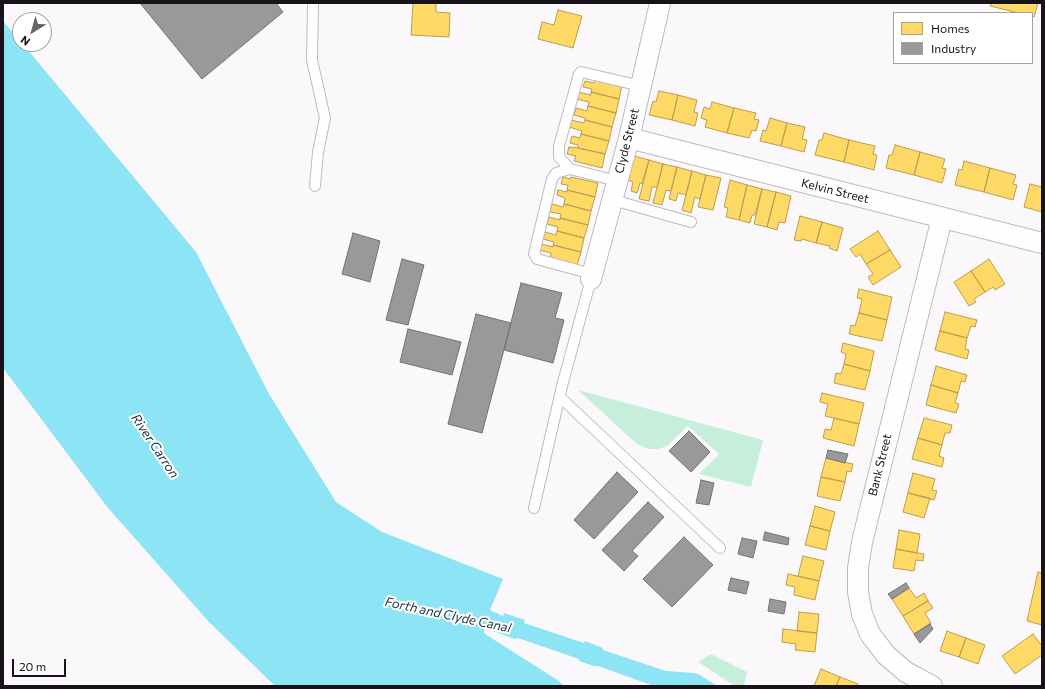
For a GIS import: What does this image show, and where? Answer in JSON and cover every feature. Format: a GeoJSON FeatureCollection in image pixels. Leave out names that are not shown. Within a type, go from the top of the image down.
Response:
{"type":"FeatureCollection","features":[{"type":"Feature","properties":{"kind":"street","name":"Clyde Street"},"geometry":{"type":"LineString","coordinates":[[592,276],[629,138],[660,3]]}},
{"type":"Feature","properties":{"kind":"street","name":"Kelvin Street"},"geometry":{"type":"LineString","coordinates":[[629,138],[1042,243]]}},
{"type":"Feature","properties":{"kind":"street","name":"Bank Street"},"geometry":{"type":"LineString","coordinates":[[932,686],[906,672],[886,655],[870,634],[862,614],[859,600],[858,568],[862,542],[942,218]]}},
{"type":"Feature","properties":{"kind":"lane"},"geometry":{"type":"LineString","coordinates":[[313,3],[312,60],[325,118],[318,152],[315,186]]}},
{"type":"Feature","properties":{"kind":"lane"},"geometry":{"type":"LineString","coordinates":[[641,86],[581,72],[579,74],[559,146],[559,158],[570,169],[691,222]]}},
{"type":"Feature","properties":{"kind":"lane"},"geometry":{"type":"LineString","coordinates":[[534,508],[560,397],[592,276],[537,259],[534,254],[552,179],[556,172],[570,169]]}},
{"type":"Feature","properties":{"kind":"lane"},"geometry":{"type":"LineString","coordinates":[[560,397],[720,548]]}},
{"type":"Feature","properties":{"kind":"green space"},"geometry":{"type":"Polygon","coordinates":[[[578,390],[763,440],[751,487],[699,474],[719,454],[688,426],[667,446],[658,449],[648,449],[637,444],[578,390]]]}},
{"type":"Feature","properties":{"kind":"green space"},"geometry":{"type":"Polygon","coordinates":[[[711,654],[747,672],[745,686],[735,686],[698,662],[711,654]]]}},
{"type":"Feature","properties":{"kind":"water"},"geometry":{"type":"Polygon","coordinates":[[[3,21],[12,32],[12,52],[30,52],[196,252],[269,394],[336,502],[382,532],[503,579],[490,610],[503,616],[504,613],[525,620],[524,623],[584,643],[585,641],[603,648],[603,650],[666,671],[694,673],[700,675],[717,686],[654,686],[598,666],[579,661],[579,659],[518,638],[515,639],[485,628],[485,634],[559,681],[564,686],[275,686],[209,622],[108,508],[3,368],[3,21]]]}},
{"type":"Feature","properties":{"kind":"building: Homes"},"geometry":{"type":"Polygon","coordinates":[[[413,3],[436,3],[436,12],[450,13],[449,37],[411,35],[413,3]]]}},
{"type":"Feature","properties":{"kind":"building: Homes"},"geometry":{"type":"Polygon","coordinates":[[[991,3],[1038,3],[1034,17],[1033,12],[1015,12],[990,6],[991,3]]]}},
{"type":"Feature","properties":{"kind":"building: Homes"},"geometry":{"type":"Polygon","coordinates":[[[558,10],[582,16],[573,48],[538,39],[542,22],[554,25],[558,10]]]}},
{"type":"Feature","properties":{"kind":"building: Homes"},"geometry":{"type":"Polygon","coordinates":[[[595,78],[622,85],[619,99],[591,92],[592,89],[583,87],[585,81],[594,83],[595,78]]]}},
{"type":"Feature","properties":{"kind":"building: Homes"},"geometry":{"type":"Polygon","coordinates":[[[659,91],[678,95],[672,120],[649,115],[653,101],[656,102],[659,91]]]}},
{"type":"Feature","properties":{"kind":"building: Homes"},"geometry":{"type":"Polygon","coordinates":[[[578,92],[591,95],[591,92],[619,99],[616,113],[588,106],[589,102],[576,99],[578,92]]]}},
{"type":"Feature","properties":{"kind":"building: Homes"},"geometry":{"type":"Polygon","coordinates":[[[678,95],[697,100],[694,112],[698,113],[695,126],[672,120],[678,95]]]}},
{"type":"Feature","properties":{"kind":"building: Homes"},"geometry":{"type":"Polygon","coordinates":[[[712,102],[734,108],[727,133],[705,127],[707,120],[701,118],[704,107],[710,109],[712,102]]]}},
{"type":"Feature","properties":{"kind":"building: Homes"},"geometry":{"type":"Polygon","coordinates":[[[588,106],[616,113],[612,127],[585,120],[585,118],[574,115],[576,108],[587,111],[588,106]]]}},
{"type":"Feature","properties":{"kind":"building: Homes"},"geometry":{"type":"Polygon","coordinates":[[[734,108],[756,113],[754,119],[759,120],[756,131],[752,130],[749,138],[727,133],[734,108]]]}},
{"type":"Feature","properties":{"kind":"building: Homes"},"geometry":{"type":"Polygon","coordinates":[[[770,118],[787,123],[781,146],[760,141],[763,130],[766,131],[770,118]]]}},
{"type":"Feature","properties":{"kind":"building: Homes"},"geometry":{"type":"Polygon","coordinates":[[[571,120],[584,123],[585,120],[612,127],[609,141],[581,134],[582,131],[569,127],[571,120]]]}},
{"type":"Feature","properties":{"kind":"building: Homes"},"geometry":{"type":"Polygon","coordinates":[[[787,123],[805,127],[802,139],[807,140],[804,152],[781,146],[787,123]]]}},
{"type":"Feature","properties":{"kind":"building: Homes"},"geometry":{"type":"Polygon","coordinates":[[[824,133],[849,140],[844,162],[815,155],[819,140],[822,140],[824,133]]]}},
{"type":"Feature","properties":{"kind":"building: Homes"},"geometry":{"type":"Polygon","coordinates":[[[581,134],[609,141],[605,154],[578,148],[578,145],[570,143],[572,136],[580,138],[581,134]]]}},
{"type":"Feature","properties":{"kind":"building: Homes"},"geometry":{"type":"Polygon","coordinates":[[[849,140],[875,146],[873,154],[877,155],[874,170],[844,162],[849,140]]]}},
{"type":"Feature","properties":{"kind":"building: Homes"},"geometry":{"type":"Polygon","coordinates":[[[895,145],[920,152],[914,175],[886,168],[889,155],[892,155],[895,145]]]}},
{"type":"Feature","properties":{"kind":"building: Homes"},"geometry":{"type":"Polygon","coordinates":[[[569,147],[605,154],[602,168],[574,161],[576,156],[567,154],[569,147]]]}},
{"type":"Feature","properties":{"kind":"building: Homes"},"geometry":{"type":"Polygon","coordinates":[[[920,152],[945,159],[942,168],[946,169],[942,183],[914,175],[920,152]]]}},
{"type":"Feature","properties":{"kind":"building: Homes"},"geometry":{"type":"Polygon","coordinates":[[[634,156],[649,160],[642,184],[640,183],[637,193],[631,191],[633,182],[628,180],[634,156]]]}},
{"type":"Feature","properties":{"kind":"building: Homes"},"geometry":{"type":"Polygon","coordinates":[[[649,160],[663,164],[657,187],[652,187],[649,201],[639,199],[649,160]]]}},
{"type":"Feature","properties":{"kind":"building: Homes"},"geometry":{"type":"Polygon","coordinates":[[[964,161],[990,168],[984,192],[955,185],[959,169],[962,170],[964,161]]]}},
{"type":"Feature","properties":{"kind":"building: Homes"},"geometry":{"type":"Polygon","coordinates":[[[663,164],[677,167],[671,191],[666,190],[662,205],[653,203],[663,164]]]}},
{"type":"Feature","properties":{"kind":"building: Homes"},"geometry":{"type":"Polygon","coordinates":[[[677,167],[692,171],[686,195],[678,193],[676,201],[669,199],[677,167]]]}},
{"type":"Feature","properties":{"kind":"building: Homes"},"geometry":{"type":"Polygon","coordinates":[[[990,168],[1016,175],[1013,184],[1017,185],[1013,200],[984,192],[990,168]]]}},
{"type":"Feature","properties":{"kind":"building: Homes"},"geometry":{"type":"Polygon","coordinates":[[[692,171],[706,175],[700,199],[695,197],[691,213],[682,210],[692,171]]]}},
{"type":"Feature","properties":{"kind":"building: Homes"},"geometry":{"type":"Polygon","coordinates":[[[706,175],[721,178],[713,210],[698,207],[706,175]]]}},
{"type":"Feature","properties":{"kind":"building: Homes"},"geometry":{"type":"Polygon","coordinates":[[[563,177],[570,179],[571,177],[598,183],[595,197],[567,190],[568,185],[561,184],[563,177]]]}},
{"type":"Feature","properties":{"kind":"building: Homes"},"geometry":{"type":"Polygon","coordinates":[[[730,180],[747,185],[739,220],[726,217],[728,208],[724,207],[730,180]]]}},
{"type":"Feature","properties":{"kind":"building: Homes"},"geometry":{"type":"Polygon","coordinates":[[[1030,184],[1042,187],[1042,212],[1024,207],[1030,184]]]}},
{"type":"Feature","properties":{"kind":"building: Homes"},"geometry":{"type":"Polygon","coordinates":[[[747,185],[762,189],[755,215],[752,215],[750,223],[739,220],[747,185]]]}},
{"type":"Feature","properties":{"kind":"building: Homes"},"geometry":{"type":"Polygon","coordinates":[[[762,189],[776,192],[767,227],[754,224],[762,189]]]}},
{"type":"Feature","properties":{"kind":"building: Homes"},"geometry":{"type":"Polygon","coordinates":[[[558,190],[567,192],[567,190],[595,197],[591,211],[564,204],[565,198],[557,195],[558,190]]]}},
{"type":"Feature","properties":{"kind":"building: Homes"},"geometry":{"type":"Polygon","coordinates":[[[776,192],[791,196],[785,223],[779,222],[777,230],[767,227],[776,192]]]}},
{"type":"Feature","properties":{"kind":"building: Homes"},"geometry":{"type":"Polygon","coordinates":[[[552,204],[563,207],[564,204],[591,211],[588,225],[560,218],[561,214],[550,212],[552,204]]]}},
{"type":"Feature","properties":{"kind":"building: Homes"},"geometry":{"type":"Polygon","coordinates":[[[800,216],[822,222],[816,243],[802,239],[801,241],[794,240],[800,216]]]}},
{"type":"Feature","properties":{"kind":"building: Homes"},"geometry":{"type":"Polygon","coordinates":[[[549,217],[560,220],[560,218],[588,225],[584,238],[557,231],[558,227],[547,224],[549,217]]]}},
{"type":"Feature","properties":{"kind":"building: Homes"},"geometry":{"type":"Polygon","coordinates":[[[822,222],[843,228],[837,251],[829,248],[830,246],[816,243],[822,222]]]}},
{"type":"Feature","properties":{"kind":"building: Homes"},"geometry":{"type":"Polygon","coordinates":[[[557,231],[584,238],[581,252],[553,245],[554,242],[543,239],[545,232],[556,235],[557,231]]]}},
{"type":"Feature","properties":{"kind":"building: Homes"},"geometry":{"type":"Polygon","coordinates":[[[878,231],[890,250],[866,264],[860,254],[856,257],[850,249],[878,231]]]}},
{"type":"Feature","properties":{"kind":"building: Homes"},"geometry":{"type":"Polygon","coordinates":[[[541,244],[553,247],[553,245],[581,252],[577,266],[550,259],[551,253],[539,250],[541,244]]]}},
{"type":"Feature","properties":{"kind":"building: Homes"},"geometry":{"type":"Polygon","coordinates":[[[890,250],[901,267],[873,285],[868,277],[873,274],[866,264],[890,250]]]}},
{"type":"Feature","properties":{"kind":"building: Homes"},"geometry":{"type":"Polygon","coordinates":[[[989,259],[1005,284],[995,290],[993,287],[985,292],[971,271],[989,259]]]}},
{"type":"Feature","properties":{"kind":"building: Homes"},"geometry":{"type":"Polygon","coordinates":[[[971,271],[985,292],[974,299],[976,302],[969,306],[954,282],[971,271]]]}},
{"type":"Feature","properties":{"kind":"building: Homes"},"geometry":{"type":"Polygon","coordinates":[[[859,289],[892,297],[887,320],[859,313],[862,299],[857,298],[859,289]]]}},
{"type":"Feature","properties":{"kind":"building: Homes"},"geometry":{"type":"Polygon","coordinates":[[[945,312],[977,320],[975,327],[971,326],[967,338],[940,331],[945,312]]]}},
{"type":"Feature","properties":{"kind":"building: Homes"},"geometry":{"type":"Polygon","coordinates":[[[859,313],[887,320],[882,341],[849,334],[851,325],[855,326],[859,313]]]}},
{"type":"Feature","properties":{"kind":"building: Homes"},"geometry":{"type":"Polygon","coordinates":[[[940,331],[967,338],[965,349],[969,350],[967,359],[935,350],[940,331]]]}},
{"type":"Feature","properties":{"kind":"building: Homes"},"geometry":{"type":"Polygon","coordinates":[[[843,343],[874,351],[870,371],[844,364],[846,354],[841,352],[843,343]]]}},
{"type":"Feature","properties":{"kind":"building: Homes"},"geometry":{"type":"Polygon","coordinates":[[[844,364],[870,371],[865,390],[834,383],[836,373],[841,374],[844,364]]]}},
{"type":"Feature","properties":{"kind":"building: Homes"},"geometry":{"type":"Polygon","coordinates":[[[936,366],[967,375],[965,382],[961,381],[958,393],[931,385],[936,366]]]}},
{"type":"Feature","properties":{"kind":"building: Homes"},"geometry":{"type":"Polygon","coordinates":[[[931,385],[958,393],[955,403],[959,404],[956,413],[926,405],[931,385]]]}},
{"type":"Feature","properties":{"kind":"building: Homes"},"geometry":{"type":"Polygon","coordinates":[[[822,393],[864,403],[859,424],[825,416],[828,404],[820,402],[822,393]]]}},
{"type":"Feature","properties":{"kind":"building: Homes"},"geometry":{"type":"Polygon","coordinates":[[[834,418],[859,424],[854,446],[823,438],[825,429],[831,430],[834,418]]]}},
{"type":"Feature","properties":{"kind":"building: Homes"},"geometry":{"type":"Polygon","coordinates":[[[924,418],[952,425],[950,433],[945,433],[942,445],[918,438],[924,418]]]}},
{"type":"Feature","properties":{"kind":"building: Homes"},"geometry":{"type":"Polygon","coordinates":[[[918,438],[942,445],[939,456],[944,458],[942,467],[912,459],[918,438]]]}},
{"type":"Feature","properties":{"kind":"building: Homes"},"geometry":{"type":"Polygon","coordinates":[[[826,458],[853,464],[851,472],[847,471],[845,482],[821,477],[826,458]]]}},
{"type":"Feature","properties":{"kind":"building: Homes"},"geometry":{"type":"Polygon","coordinates":[[[913,473],[935,479],[932,490],[937,491],[934,500],[908,493],[913,473]]]}},
{"type":"Feature","properties":{"kind":"building: Homes"},"geometry":{"type":"Polygon","coordinates":[[[821,477],[845,482],[840,501],[817,496],[821,477]]]}},
{"type":"Feature","properties":{"kind":"building: Homes"},"geometry":{"type":"Polygon","coordinates":[[[908,493],[930,498],[924,518],[903,512],[908,493]]]}},
{"type":"Feature","properties":{"kind":"building: Homes"},"geometry":{"type":"Polygon","coordinates":[[[815,506],[835,512],[830,531],[810,526],[815,506]]]}},
{"type":"Feature","properties":{"kind":"building: Homes"},"geometry":{"type":"Polygon","coordinates":[[[810,526],[830,531],[826,550],[805,545],[810,526]]]}},
{"type":"Feature","properties":{"kind":"building: Homes"},"geometry":{"type":"Polygon","coordinates":[[[899,530],[920,534],[917,553],[896,549],[899,530]]]}},
{"type":"Feature","properties":{"kind":"building: Homes"},"geometry":{"type":"Polygon","coordinates":[[[896,549],[924,554],[923,561],[916,560],[914,571],[893,568],[896,549]]]}},
{"type":"Feature","properties":{"kind":"building: Homes"},"geometry":{"type":"Polygon","coordinates":[[[803,556],[824,561],[819,581],[798,576],[803,556]]]}},
{"type":"Feature","properties":{"kind":"building: Homes"},"geometry":{"type":"Polygon","coordinates":[[[1038,572],[1042,573],[1042,625],[1027,621],[1038,572]]]}},
{"type":"Feature","properties":{"kind":"building: Homes"},"geometry":{"type":"Polygon","coordinates":[[[788,574],[819,581],[815,600],[794,595],[795,587],[786,585],[788,574]]]}},
{"type":"Feature","properties":{"kind":"building: Homes"},"geometry":{"type":"Polygon","coordinates":[[[909,588],[916,598],[924,593],[928,601],[903,616],[892,599],[909,588]]]}},
{"type":"Feature","properties":{"kind":"building: Homes"},"geometry":{"type":"Polygon","coordinates":[[[928,601],[933,608],[925,613],[931,623],[914,634],[903,616],[928,601]]]}},
{"type":"Feature","properties":{"kind":"building: Homes"},"geometry":{"type":"Polygon","coordinates":[[[799,612],[819,614],[817,633],[797,631],[799,612]]]}},
{"type":"Feature","properties":{"kind":"building: Homes"},"geometry":{"type":"Polygon","coordinates":[[[783,629],[817,633],[815,652],[795,650],[796,644],[782,642],[783,629]]]}},
{"type":"Feature","properties":{"kind":"building: Homes"},"geometry":{"type":"Polygon","coordinates":[[[947,631],[966,638],[959,657],[940,651],[947,631]]]}},
{"type":"Feature","properties":{"kind":"building: Homes"},"geometry":{"type":"Polygon","coordinates":[[[1033,634],[1042,646],[1042,655],[1015,674],[1002,656],[1033,634]]]}},
{"type":"Feature","properties":{"kind":"building: Homes"},"geometry":{"type":"Polygon","coordinates":[[[966,638],[985,645],[978,664],[959,657],[966,638]]]}},
{"type":"Feature","properties":{"kind":"building: Homes"},"geometry":{"type":"Polygon","coordinates":[[[821,669],[840,677],[836,686],[814,686],[821,669]]]}},
{"type":"Feature","properties":{"kind":"building: Homes"},"geometry":{"type":"Polygon","coordinates":[[[840,677],[858,684],[858,686],[836,686],[840,677]]]}},
{"type":"Feature","properties":{"kind":"building: Industry"},"geometry":{"type":"Polygon","coordinates":[[[140,3],[276,3],[283,12],[202,79],[140,3]]]}},
{"type":"Feature","properties":{"kind":"building: Industry"},"geometry":{"type":"Polygon","coordinates":[[[353,233],[380,241],[370,282],[342,274],[353,233]]]}},
{"type":"Feature","properties":{"kind":"building: Industry"},"geometry":{"type":"Polygon","coordinates":[[[402,259],[424,265],[408,325],[386,320],[402,259]]]}},
{"type":"Feature","properties":{"kind":"building: Industry"},"geometry":{"type":"Polygon","coordinates":[[[521,283],[562,293],[555,318],[564,320],[553,363],[504,350],[521,283]]]}},
{"type":"Feature","properties":{"kind":"building: Industry"},"geometry":{"type":"Polygon","coordinates":[[[476,314],[511,323],[482,433],[448,424],[476,314]]]}},
{"type":"Feature","properties":{"kind":"building: Industry"},"geometry":{"type":"Polygon","coordinates":[[[408,329],[461,342],[452,375],[400,362],[408,329]]]}},
{"type":"Feature","properties":{"kind":"building: Industry"},"geometry":{"type":"Polygon","coordinates":[[[689,431],[710,452],[691,472],[669,451],[689,431]]]}},
{"type":"Feature","properties":{"kind":"building: Industry"},"geometry":{"type":"Polygon","coordinates":[[[828,450],[848,454],[845,463],[826,458],[828,450]]]}},
{"type":"Feature","properties":{"kind":"building: Industry"},"geometry":{"type":"Polygon","coordinates":[[[617,472],[638,492],[594,539],[574,520],[617,472]]]}},
{"type":"Feature","properties":{"kind":"building: Industry"},"geometry":{"type":"Polygon","coordinates":[[[701,480],[714,483],[709,505],[696,503],[701,480]]]}},
{"type":"Feature","properties":{"kind":"building: Industry"},"geometry":{"type":"Polygon","coordinates":[[[648,502],[664,517],[632,551],[638,556],[624,571],[602,550],[648,502]]]}},
{"type":"Feature","properties":{"kind":"building: Industry"},"geometry":{"type":"Polygon","coordinates":[[[765,532],[789,538],[788,545],[763,540],[765,532]]]}},
{"type":"Feature","properties":{"kind":"building: Industry"},"geometry":{"type":"Polygon","coordinates":[[[684,537],[713,565],[672,607],[643,579],[684,537]]]}},
{"type":"Feature","properties":{"kind":"building: Industry"},"geometry":{"type":"Polygon","coordinates":[[[742,538],[757,541],[753,558],[738,554],[742,538]]]}},
{"type":"Feature","properties":{"kind":"building: Industry"},"geometry":{"type":"Polygon","coordinates":[[[731,578],[749,582],[746,594],[728,590],[731,578]]]}},
{"type":"Feature","properties":{"kind":"building: Industry"},"geometry":{"type":"Polygon","coordinates":[[[906,583],[909,588],[892,599],[888,594],[906,583]]]}},
{"type":"Feature","properties":{"kind":"building: Industry"},"geometry":{"type":"Polygon","coordinates":[[[770,599],[786,602],[784,614],[768,611],[770,599]]]}},
{"type":"Feature","properties":{"kind":"building: Industry"},"geometry":{"type":"Polygon","coordinates":[[[930,624],[933,629],[920,643],[914,634],[930,624]]]}},
{"type":"Feature","properties":{"kind":"water label","name":"River Carron"},"geometry":{"type":"Point","coordinates":[155,446]}},
{"type":"Feature","properties":{"kind":"water label","name":"Forth and Clyde Canal"},"geometry":{"type":"Point","coordinates":[448,615]}}]}
